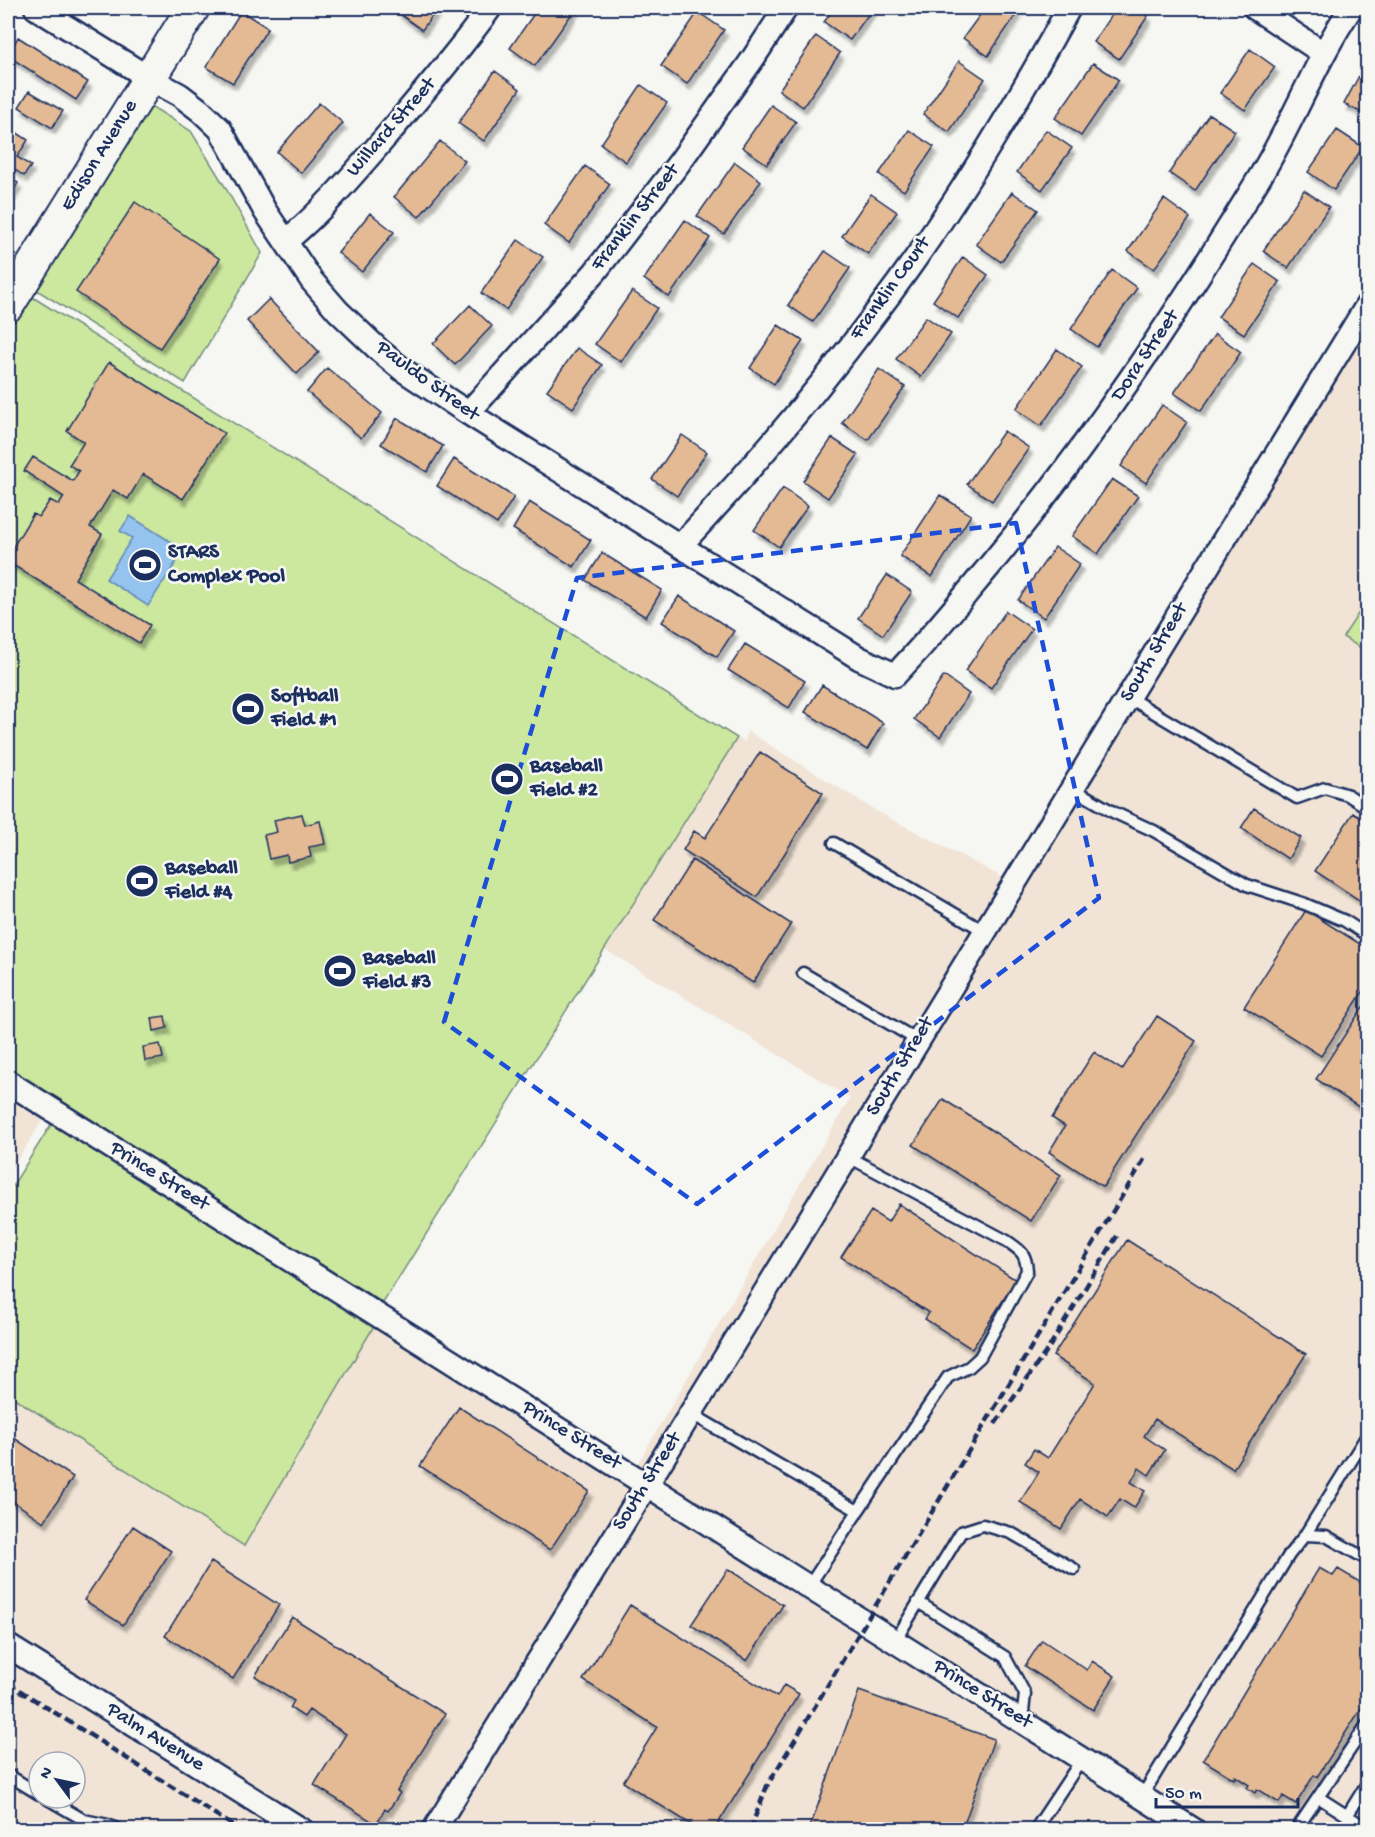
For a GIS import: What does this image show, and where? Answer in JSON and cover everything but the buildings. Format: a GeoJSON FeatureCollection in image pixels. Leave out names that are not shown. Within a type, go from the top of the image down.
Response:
{"type":"FeatureCollection","features":[{"type":"Feature","properties":{"kind":"street","name":"Pauldo Street"},"geometry":{"type":"LineString","coordinates":[[36,8],[180,95],[220,129],[265,211],[312,281],[338,311],[403,370],[859,658],[895,675]]}},
{"type":"Feature","properties":{"kind":"street","name":"Edison Avenue"},"geometry":{"type":"LineString","coordinates":[[8,305],[193,8]]}},
{"type":"Feature","properties":{"kind":"street","name":"Willard Street"},"geometry":{"type":"LineString","coordinates":[[286,241],[309,222],[360,167],[423,94],[490,8]]}},
{"type":"Feature","properties":{"kind":"street","name":"Franklin Street"},"geometry":{"type":"LineString","coordinates":[[468,413],[595,272],[686,154],[786,8]]}},
{"type":"Feature","properties":{"kind":"street","name":"Franklin Court"},"geometry":{"type":"LineString","coordinates":[[680,546],[779,435],[878,311],[979,163],[1069,8]]}},
{"type":"Feature","properties":{"kind":"street"},"geometry":{"type":"LineString","coordinates":[[1255,8],[1323,53]]}},
{"type":"Feature","properties":{"kind":"street","name":"Dora Street"},"geometry":{"type":"LineString","coordinates":[[895,675],[923,647],[1040,505],[1132,378],[1196,281],[1263,171],[1323,53],[1351,8]]}},
{"type":"Feature","properties":{"kind":"street","name":"South Street"},"geometry":{"type":"LineString","coordinates":[[434,1830],[1368,304]]}},
{"type":"Feature","properties":{"kind":"street","name":"Prince Street"},"geometry":{"type":"LineString","coordinates":[[8,1082],[1194,1830]]}},
{"type":"Feature","properties":{"kind":"street","name":"Palm Avenue"},"geometry":{"type":"LineString","coordinates":[[8,1646],[302,1830]]}},
{"type":"Feature","properties":{"kind":"lane"},"geometry":{"type":"LineString","coordinates":[[1128,697],[1297,798],[1325,788],[1348,795],[1368,808]]}},
{"type":"Feature","properties":{"kind":"lane"},"geometry":{"type":"LineString","coordinates":[[1072,788],[1113,812],[1154,831],[1247,885],[1305,904],[1345,921],[1368,936]]}},
{"type":"Feature","properties":{"kind":"lane"},"geometry":{"type":"LineString","coordinates":[[834,843],[984,931]]}},
{"type":"Feature","properties":{"kind":"lane"},"geometry":{"type":"LineString","coordinates":[[803,973],[917,1040]]}},
{"type":"Feature","properties":{"kind":"lane"},"geometry":{"type":"LineString","coordinates":[[809,1586],[948,1377],[969,1367],[980,1357],[1027,1271],[1026,1258],[1007,1240],[847,1156]]}},
{"type":"Feature","properties":{"kind":"lane"},"geometry":{"type":"LineString","coordinates":[[690,1413],[858,1512]]}},
{"type":"Feature","properties":{"kind":"lane"},"geometry":{"type":"LineString","coordinates":[[1142,1796],[1289,1555],[1305,1535],[1368,1434]]}},
{"type":"Feature","properties":{"kind":"lane"},"geometry":{"type":"LineString","coordinates":[[896,1641],[961,1532],[983,1525],[1011,1533],[1074,1569]]}},
{"type":"Feature","properties":{"kind":"lane"},"geometry":{"type":"LineString","coordinates":[[1305,1535],[1326,1536],[1368,1560]]}},
{"type":"Feature","properties":{"kind":"lane"},"geometry":{"type":"LineString","coordinates":[[918,1602],[1005,1657],[1025,1694],[1022,1720]]}},
{"type":"Feature","properties":{"kind":"lane"},"geometry":{"type":"LineString","coordinates":[[1296,1830],[1368,1723]]}},
{"type":"Feature","properties":{"kind":"lane"},"geometry":{"type":"LineString","coordinates":[[1035,1830],[1082,1759]]}},
{"type":"Feature","properties":{"kind":"lane"},"geometry":{"type":"LineString","coordinates":[[8,1775],[27,1787]]}},
{"type":"Feature","properties":{"kind":"lane"},"geometry":{"type":"LineString","coordinates":[[1347,1816],[1368,1782]]}},
{"type":"Feature","properties":{"kind":"lane"},"geometry":{"type":"LineString","coordinates":[[1318,1797],[1368,1829]]}},
{"type":"Feature","properties":{"kind":"lane"},"geometry":{"type":"LineString","coordinates":[[62,1810],[81,1825],[108,1825],[119,1830]]}},
{"type":"Feature","properties":{"kind":"highlighted area"},"geometry":{"type":"Polygon","coordinates":[[[1016,523],[1099,898],[697,1204],[444,1022],[577,578],[1016,523]]]}},
{"type":"Feature","properties":{"kind":"shaded area"},"geometry":{"type":"Polygon","coordinates":[[[1367,300],[1367,600],[1343,637],[1368,652],[1367,1829],[8,1829],[8,1394],[244,1546],[374,1326],[44,1118],[8,1175],[8,1078],[380,1311],[383,1303],[638,1463],[850,1098],[604,949],[737,738],[745,742],[747,731],[878,812],[1002,877],[1124,679],[1132,684],[1367,300]]]}},
{"type":"Feature","properties":{"kind":"green space"},"geometry":{"type":"Polygon","coordinates":[[[146,103],[191,131],[262,253],[185,383],[32,287],[146,103]]]}},
{"type":"Feature","properties":{"kind":"green space"},"geometry":{"type":"Polygon","coordinates":[[[26,293],[737,738],[383,1303],[8,1068],[8,324],[26,293]]]}},
{"type":"Feature","properties":{"kind":"green space"},"geometry":{"type":"Polygon","coordinates":[[[1367,600],[1367,652],[1343,637],[1367,600]]]}},
{"type":"Feature","properties":{"kind":"green space"},"geometry":{"type":"Polygon","coordinates":[[[52,1123],[374,1326],[244,1546],[8,1394],[8,1193],[52,1123]]]}},
{"type":"Feature","properties":{"kind":"water","name":"STARS Complex Pool"},"geometry":{"type":"Polygon","coordinates":[[[130,516],[184,550],[148,606],[106,579],[132,538],[120,531],[130,516]]]}},
{"type":"Feature","properties":{"kind":"railway"},"geometry":{"type":"LineString","coordinates":[[750,1830],[767,1786],[1145,1158]]}},
{"type":"Feature","properties":{"kind":"railway"},"geometry":{"type":"LineString","coordinates":[[995,1424],[1048,1349],[1117,1236]]}},
{"type":"Feature","properties":{"kind":"railway"},"geometry":{"type":"LineString","coordinates":[[8,1683],[240,1830]]}},
{"type":"Feature","properties":{"kind":"place","name":"STARS Complex Pool"},"geometry":{"type":"Point","coordinates":[145,565]}},
{"type":"Feature","properties":{"kind":"place","name":"Softball Field #1"},"geometry":{"type":"Point","coordinates":[248,709]}},
{"type":"Feature","properties":{"kind":"place","name":"Baseball Field #2"},"geometry":{"type":"Point","coordinates":[507,779]}},
{"type":"Feature","properties":{"kind":"place","name":"Baseball Field #4"},"geometry":{"type":"Point","coordinates":[142,881]}},
{"type":"Feature","properties":{"kind":"place","name":"Baseball Field #3"},"geometry":{"type":"Point","coordinates":[340,971]}}]}
